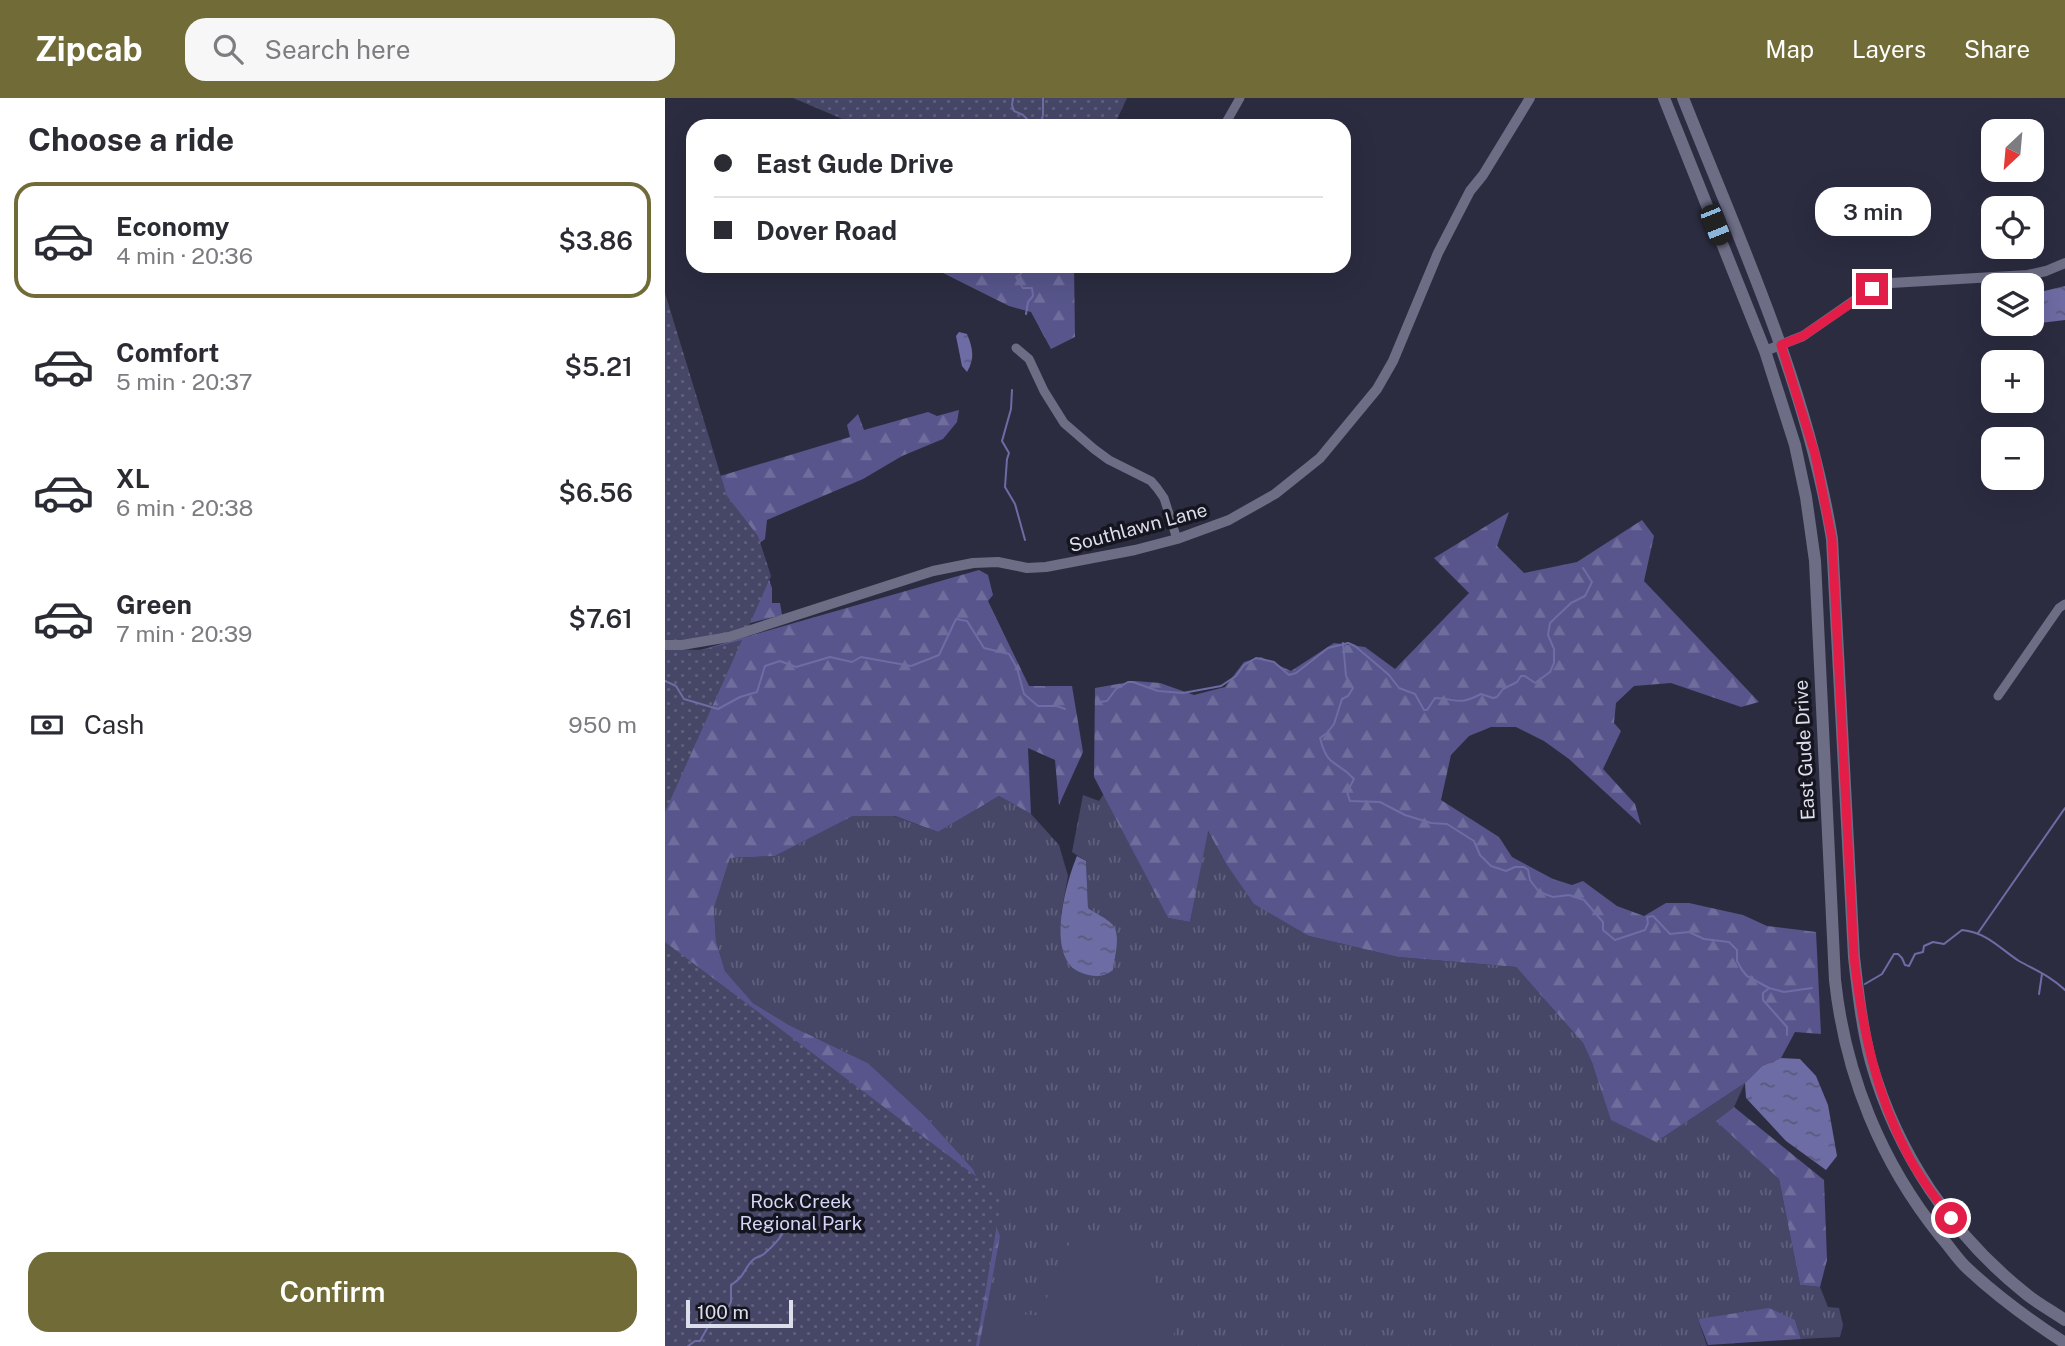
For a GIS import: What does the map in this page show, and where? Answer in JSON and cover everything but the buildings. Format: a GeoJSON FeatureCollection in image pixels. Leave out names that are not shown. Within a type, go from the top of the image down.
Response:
{"type":"FeatureCollection","features":[{"type":"Feature","properties":{"kind":"main road","name":"East Gude Drive"},"geometry":{"type":"LineString","coordinates":[[1664,98],[1765,351],[1794,446],[1806,497],[1815,561],[1832,936],[1837,993],[1846,1043],[1857,1082],[1891,1166],[1925,1216],[1966,1267],[2013,1308],[2065,1343]]}},
{"type":"Feature","properties":{"kind":"main road","name":"East Gude Drive"},"geometry":{"type":"LineString","coordinates":[[1683,98],[1781,345],[1815,454],[1832,539],[1854,957],[1859,1001],[1871,1061],[1908,1156],[1940,1203],[1978,1248],[2025,1293],[2065,1320]]}},
{"type":"Feature","properties":{"kind":"main road"},"geometry":{"type":"LineString","coordinates":[[1891,1166],[1908,1156]]}},
{"type":"Feature","properties":{"kind":"street"},"geometry":{"type":"LineString","coordinates":[[1228,119],[1240,98]]}},
{"type":"Feature","properties":{"kind":"street","name":"Southlawn Lane"},"geometry":{"type":"LineString","coordinates":[[665,645],[697,643],[729,636],[933,571],[960,565],[991,562],[1027,568],[1047,568],[1135,550],[1177,539],[1229,520],[1285,486],[1319,458],[1377,389],[1393,361],[1439,253],[1470,191],[1483,175],[1530,98]]}},
{"type":"Feature","properties":{"kind":"street"},"geometry":{"type":"LineString","coordinates":[[1765,351],[1813,330],[1864,293],[1891,282],[2028,275],[2065,263]]}},
{"type":"Feature","properties":{"kind":"street"},"geometry":{"type":"LineString","coordinates":[[1016,348],[1029,359],[1044,391],[1065,423],[1109,460],[1151,481],[1157,488],[1164,498],[1177,539]]}},
{"type":"Feature","properties":{"kind":"street"},"geometry":{"type":"LineString","coordinates":[[1998,696],[2055,614],[2065,604]]}},
{"type":"Feature","properties":{"kind":"green space"},"geometry":{"type":"Polygon","coordinates":[[[793,98],[1127,98],[1117,119],[842,119],[793,98]]]}},
{"type":"Feature","properties":{"kind":"green space"},"geometry":{"type":"Polygon","coordinates":[[[943,273],[1074,273],[1075,337],[1051,349],[1031,312],[1009,306],[943,273]]]}},
{"type":"Feature","properties":{"kind":"green space"},"geometry":{"type":"Polygon","coordinates":[[[665,293],[727,496],[758,536],[771,576],[747,630],[665,643],[665,293]]]}},
{"type":"Feature","properties":{"kind":"green space"},"geometry":{"type":"Polygon","coordinates":[[[665,308],[717,477],[850,437],[847,425],[858,414],[864,430],[928,412],[937,416],[959,410],[957,422],[943,439],[902,456],[863,479],[767,520],[765,539],[757,545],[772,588],[772,603],[780,603],[782,615],[695,637],[665,308]]]}},
{"type":"Feature","properties":{"kind":"green space"},"geometry":{"type":"Polygon","coordinates":[[[1509,512],[1497,546],[1524,573],[1577,562],[1642,520],[1654,536],[1644,581],[1759,702],[1741,707],[1671,683],[1634,686],[1616,703],[1614,723],[1621,731],[1603,769],[1635,804],[1641,825],[1569,759],[1544,741],[1516,727],[1491,727],[1469,736],[1451,755],[1441,800],[1499,837],[1512,857],[1553,879],[1572,885],[1583,881],[1617,906],[1644,916],[1666,903],[1689,903],[1743,915],[1767,926],[1816,932],[1821,1034],[1795,1032],[1781,1058],[1762,1066],[1745,1083],[1656,1142],[1611,1120],[1583,1043],[1516,967],[1398,957],[1309,936],[1254,904],[1225,862],[1208,831],[1190,922],[1168,918],[1094,777],[1095,688],[1135,681],[1160,683],[1194,695],[1225,687],[1244,662],[1261,657],[1291,671],[1334,643],[1365,647],[1395,669],[1469,593],[1434,558],[1509,512]]]}},
{"type":"Feature","properties":{"kind":"green space"},"geometry":{"type":"Polygon","coordinates":[[[979,570],[988,575],[993,595],[988,601],[1029,686],[1072,686],[1083,752],[1059,805],[1055,760],[1028,748],[1031,814],[999,796],[938,832],[895,816],[853,816],[775,856],[730,858],[714,908],[716,941],[725,971],[753,1003],[789,1025],[868,1063],[925,1116],[973,1169],[1000,1236],[980,1346],[665,1346],[665,654],[683,655],[979,570]]]}},
{"type":"Feature","properties":{"kind":"green space"},"geometry":{"type":"Polygon","coordinates":[[[742,640],[665,812],[665,649],[702,650],[742,640]]]}},
{"type":"Feature","properties":{"kind":"green space"},"geometry":{"type":"Polygon","coordinates":[[[1111,784],[1121,807],[1121,828],[1168,918],[1190,922],[1207,830],[1225,862],[1309,936],[1398,957],[1516,967],[1583,1043],[1593,1065],[1656,1142],[1745,1083],[1734,1107],[1717,1121],[1779,1179],[1800,1285],[1820,1287],[1828,1307],[1839,1308],[1843,1325],[1840,1337],[1801,1339],[1795,1320],[1698,1319],[1707,1346],[980,1346],[973,1169],[925,1116],[868,1063],[789,1025],[753,1003],[725,971],[716,941],[714,908],[730,858],[775,856],[853,816],[894,816],[938,832],[999,796],[1031,814],[1059,845],[1068,876],[1061,914],[1112,924],[1088,908],[1086,861],[1072,852],[1083,795],[1099,801],[1111,784]]]}},
{"type":"Feature","properties":{"kind":"green space","name":"Rock Creek Regional Park"},"geometry":{"type":"Polygon","coordinates":[[[665,942],[1002,1196],[976,1346],[665,1346],[665,942]]]}},
{"type":"Feature","properties":{"kind":"green space"},"geometry":{"type":"Polygon","coordinates":[[[1734,1107],[1824,1180],[1827,1260],[1820,1287],[1800,1285],[1779,1179],[1716,1121],[1734,1107]]]}},
{"type":"Feature","properties":{"kind":"green space"},"geometry":{"type":"Polygon","coordinates":[[[1090,1230],[1134,1243],[1159,1291],[1175,1313],[1173,1346],[979,1346],[986,1310],[1050,1317],[1044,1305],[1072,1237],[1082,1237],[1090,1230]]]}},
{"type":"Feature","properties":{"kind":"green space"},"geometry":{"type":"Polygon","coordinates":[[[1769,1308],[1795,1320],[1801,1339],[1708,1345],[1698,1319],[1769,1308]]]}},
{"type":"Feature","properties":{"kind":"water"},"geometry":{"type":"Polygon","coordinates":[[[2065,286],[2065,320],[2044,323],[2044,291],[2065,286]]]}},
{"type":"Feature","properties":{"kind":"water"},"geometry":{"type":"Polygon","coordinates":[[[959,332],[967,334],[972,349],[967,372],[962,366],[956,336],[959,332]]]}},
{"type":"Feature","properties":{"kind":"water"},"geometry":{"type":"Polygon","coordinates":[[[1077,856],[1086,861],[1088,908],[1112,924],[1117,934],[1113,970],[1102,976],[1082,973],[1070,965],[1064,953],[1061,919],[1077,856]]]}},
{"type":"Feature","properties":{"kind":"water"},"geometry":{"type":"Polygon","coordinates":[[[1781,1058],[1800,1059],[1816,1076],[1828,1105],[1837,1156],[1826,1170],[1786,1141],[1746,1098],[1745,1083],[1762,1066],[1781,1058]]]}},
{"type":"Feature","properties":{"kind":"waterway"},"geometry":{"type":"LineString","coordinates":[[1013,98],[1014,111],[1027,119]]}},
{"type":"Feature","properties":{"kind":"waterway"},"geometry":{"type":"LineString","coordinates":[[1042,119],[1043,98]]}},
{"type":"Feature","properties":{"kind":"waterway"},"geometry":{"type":"LineString","coordinates":[[1021,273],[1016,277],[1023,288],[1032,288],[1033,296],[1028,302],[1026,314]]}},
{"type":"Feature","properties":{"kind":"waterway"},"geometry":{"type":"LineString","coordinates":[[1012,390],[1011,409],[1002,441],[1009,453],[1005,487],[1015,504],[1025,540]]}},
{"type":"Feature","properties":{"kind":"waterway"},"geometry":{"type":"LineString","coordinates":[[1099,702],[1107,701],[1116,689],[1128,682],[1158,691],[1183,693],[1221,686],[1256,658],[1274,662],[1289,675],[1296,673],[1328,648],[1348,643],[1389,675],[1399,688],[1415,694],[1424,710],[1427,710],[1435,698],[1462,701],[1481,694],[1497,697],[1521,676],[1535,683],[1550,672],[1554,663],[1554,649],[1548,635],[1550,623],[1571,603],[1585,596],[1592,582],[1583,568]]}},
{"type":"Feature","properties":{"kind":"waterway"},"geometry":{"type":"LineString","coordinates":[[665,681],[676,686],[684,699],[718,709],[740,697],[757,692],[765,666],[780,661],[796,667],[830,657],[852,662],[861,657],[911,666],[939,655],[956,619],[967,621],[984,648],[1009,654],[1017,668],[1024,694],[1038,706],[1065,709]]}},
{"type":"Feature","properties":{"kind":"waterway"},"geometry":{"type":"LineString","coordinates":[[1343,643],[1346,676],[1353,688],[1348,696],[1342,699],[1334,724],[1320,738],[1326,755],[1354,779],[1347,792],[1350,801],[1380,802],[1405,815],[1431,823],[1447,824],[1474,841],[1480,855],[1491,866],[1506,871],[1524,867],[1539,892],[1553,897],[1569,895],[1584,900],[1603,922],[1603,930],[1615,940],[1645,930],[1647,917],[1653,916],[1670,934],[1689,932],[1704,939],[1729,942],[1737,950],[1737,961],[1747,976],[1769,988],[1784,992],[1812,988]]}},
{"type":"Feature","properties":{"kind":"waterway"},"geometry":{"type":"LineString","coordinates":[[1978,933],[2065,808]]}},
{"type":"Feature","properties":{"kind":"waterway"},"geometry":{"type":"LineString","coordinates":[[1865,984],[1882,974],[1894,954],[1898,954],[1905,965],[1909,966],[1915,954],[1923,952],[1924,946],[1933,942],[1944,944],[1962,930],[1986,938],[2065,990]]}},
{"type":"Feature","properties":{"kind":"waterway"},"geometry":{"type":"LineString","coordinates":[[2039,994],[2042,974]]}},
{"type":"Feature","properties":{"kind":"waterway"},"geometry":{"type":"LineString","coordinates":[[1768,989],[1763,993],[1763,1000],[1787,1027],[1787,1035]]}},
{"type":"Feature","properties":{"kind":"waterway"},"geometry":{"type":"LineString","coordinates":[[688,1346],[700,1341],[710,1323],[728,1308],[731,1302],[731,1285],[740,1278],[751,1262],[764,1254],[783,1233],[792,1230],[798,1221]]}},
{"type":"Feature","properties":{"kind":"route"},"geometry":{"type":"LineString","coordinates":[[1872,289],[1803,336],[1781,345],[1815,454],[1832,539],[1854,957],[1859,1001],[1871,1061],[1899,1136],[1927,1187],[1951,1218]]}}]}
